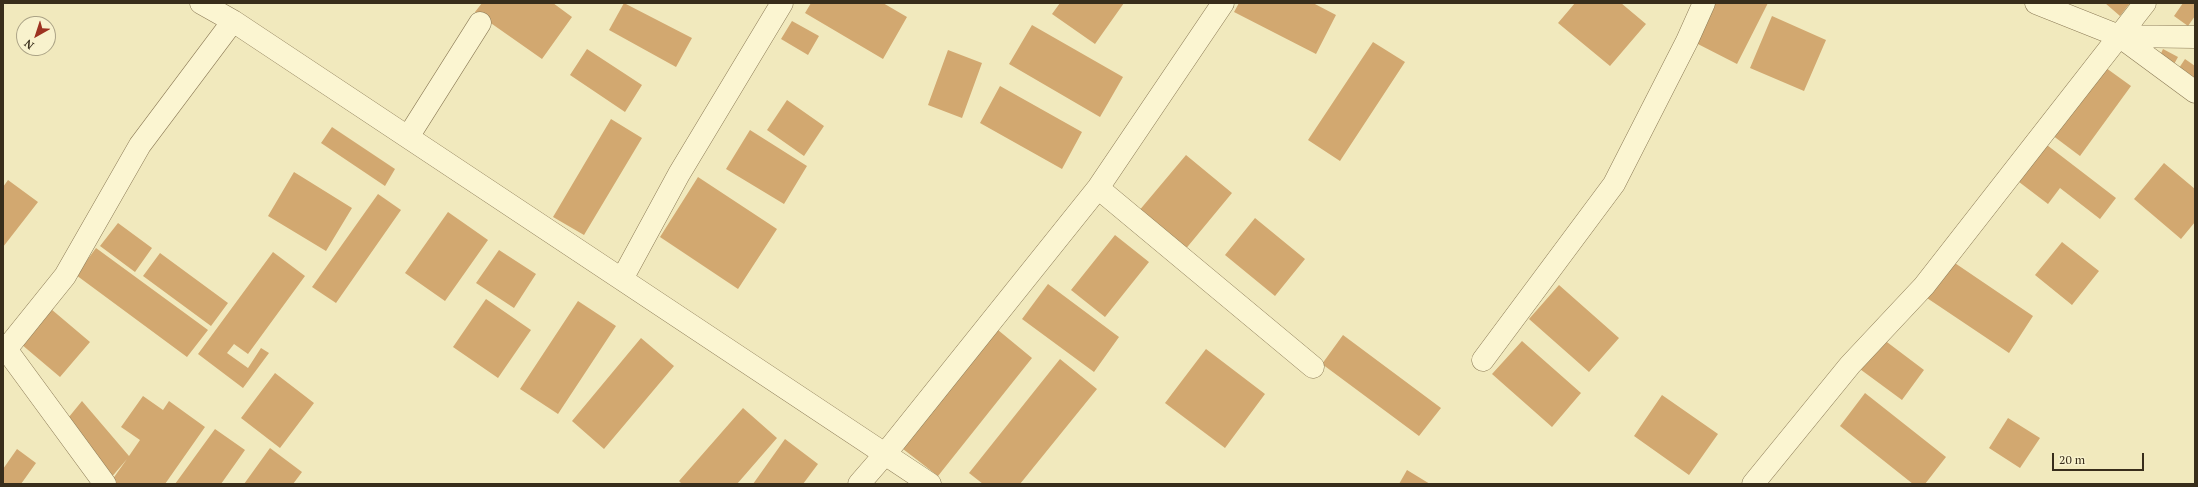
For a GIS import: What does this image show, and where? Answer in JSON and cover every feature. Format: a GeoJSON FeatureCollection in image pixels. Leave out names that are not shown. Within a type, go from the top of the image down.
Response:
{"type":"FeatureCollection","features":[{"type":"Feature","properties":{"kind":"street"},"geometry":{"type":"LineString","coordinates":[[201,3],[233,21],[930,484]]}},
{"type":"Feature","properties":{"kind":"street"},"geometry":{"type":"LineString","coordinates":[[622,279],[679,174],[782,3]]}},
{"type":"Feature","properties":{"kind":"street"},"geometry":{"type":"LineString","coordinates":[[859,484],[885,454],[1098,188],[1224,3]]}},
{"type":"Feature","properties":{"kind":"street"},"geometry":{"type":"LineString","coordinates":[[1483,360],[1614,184],[1687,41],[1704,3]]}},
{"type":"Feature","properties":{"kind":"street"},"geometry":{"type":"LineString","coordinates":[[2036,3],[2119,36],[2195,92]]}},
{"type":"Feature","properties":{"kind":"street"},"geometry":{"type":"LineString","coordinates":[[1753,484],[1850,366],[1924,286],[2145,3]]}},
{"type":"Feature","properties":{"kind":"street"},"geometry":{"type":"LineString","coordinates":[[105,484],[4,349],[65,276],[140,145],[233,21]]}},
{"type":"Feature","properties":{"kind":"street"},"geometry":{"type":"LineString","coordinates":[[408,137],[480,23]]}},
{"type":"Feature","properties":{"kind":"street"},"geometry":{"type":"LineString","coordinates":[[2119,36],[2195,37]]}},
{"type":"Feature","properties":{"kind":"street"},"geometry":{"type":"LineString","coordinates":[[1098,188],[1313,367]]}},
{"type":"Feature","properties":{"kind":"building"},"geometry":{"type":"Polygon","coordinates":[[[482,3],[553,3],[572,17],[542,59],[475,12],[482,3]]]}},
{"type":"Feature","properties":{"kind":"building"},"geometry":{"type":"Polygon","coordinates":[[[624,3],[692,38],[676,67],[609,30],[624,3]]]}},
{"type":"Feature","properties":{"kind":"building"},"geometry":{"type":"Polygon","coordinates":[[[811,3],[883,3],[907,17],[883,59],[805,13],[811,3]]]}},
{"type":"Feature","properties":{"kind":"building"},"geometry":{"type":"Polygon","coordinates":[[[1060,3],[1124,3],[1095,44],[1052,14],[1060,3]]]}},
{"type":"Feature","properties":{"kind":"building"},"geometry":{"type":"Polygon","coordinates":[[[1239,3],[1313,3],[1336,15],[1316,54],[1234,12],[1239,3]]]}},
{"type":"Feature","properties":{"kind":"building"},"geometry":{"type":"Polygon","coordinates":[[[1575,3],[1621,3],[1646,24],[1610,66],[1558,23],[1575,3]]]}},
{"type":"Feature","properties":{"kind":"building"},"geometry":{"type":"Polygon","coordinates":[[[1711,3],[1768,3],[1737,64],[1692,41],[1711,3]]]}},
{"type":"Feature","properties":{"kind":"building"},"geometry":{"type":"Polygon","coordinates":[[[2105,3],[2130,3],[2120,16],[2105,3]]]}},
{"type":"Feature","properties":{"kind":"building"},"geometry":{"type":"Polygon","coordinates":[[[2183,3],[2195,3],[2195,16],[2188,26],[2174,16],[2183,3]]]}},
{"type":"Feature","properties":{"kind":"building"},"geometry":{"type":"Polygon","coordinates":[[[1772,16],[1826,40],[1804,91],[1750,68],[1772,16]]]}},
{"type":"Feature","properties":{"kind":"building"},"geometry":{"type":"Polygon","coordinates":[[[792,21],[819,36],[808,55],[781,39],[792,21]]]}},
{"type":"Feature","properties":{"kind":"building"},"geometry":{"type":"Polygon","coordinates":[[[1032,25],[1123,77],[1100,117],[1009,64],[1032,25]]]}},
{"type":"Feature","properties":{"kind":"building"},"geometry":{"type":"Polygon","coordinates":[[[1373,42],[1405,62],[1340,161],[1308,140],[1373,42]]]}},
{"type":"Feature","properties":{"kind":"building"},"geometry":{"type":"Polygon","coordinates":[[[587,49],[642,85],[625,112],[570,75],[587,49]]]}},
{"type":"Feature","properties":{"kind":"building"},"geometry":{"type":"Polygon","coordinates":[[[2163,49],[2178,57],[2169,73],[2155,66],[2163,49]]]}},
{"type":"Feature","properties":{"kind":"building"},"geometry":{"type":"Polygon","coordinates":[[[948,50],[982,63],[962,118],[928,105],[948,50]]]}},
{"type":"Feature","properties":{"kind":"building"},"geometry":{"type":"Polygon","coordinates":[[[2185,59],[2195,66],[2195,91],[2173,77],[2185,59]]]}},
{"type":"Feature","properties":{"kind":"building"},"geometry":{"type":"Polygon","coordinates":[[[2095,60],[2131,86],[2080,156],[2044,129],[2095,60]]]}},
{"type":"Feature","properties":{"kind":"building"},"geometry":{"type":"Polygon","coordinates":[[[1000,86],[1082,132],[1062,169],[980,123],[1000,86]]]}},
{"type":"Feature","properties":{"kind":"building"},"geometry":{"type":"Polygon","coordinates":[[[787,100],[824,126],[804,156],[767,130],[787,100]]]}},
{"type":"Feature","properties":{"kind":"building"},"geometry":{"type":"Polygon","coordinates":[[[611,119],[642,138],[584,235],[553,217],[611,119]]]}},
{"type":"Feature","properties":{"kind":"building"},"geometry":{"type":"Polygon","coordinates":[[[332,127],[395,169],[385,186],[321,143],[332,127]]]}},
{"type":"Feature","properties":{"kind":"building"},"geometry":{"type":"Polygon","coordinates":[[[750,130],[807,166],[784,204],[726,169],[750,130]]]}},
{"type":"Feature","properties":{"kind":"building"},"geometry":{"type":"Polygon","coordinates":[[[2030,132],[2116,198],[2100,219],[2060,188],[2048,204],[2002,169],[2030,132]]]}},
{"type":"Feature","properties":{"kind":"building"},"geometry":{"type":"Polygon","coordinates":[[[1186,155],[1232,193],[1184,251],[1138,212],[1186,155]]]}},
{"type":"Feature","properties":{"kind":"building"},"geometry":{"type":"Polygon","coordinates":[[[2164,163],[2195,189],[2195,222],[2181,239],[2134,199],[2164,163]]]}},
{"type":"Feature","properties":{"kind":"building"},"geometry":{"type":"Polygon","coordinates":[[[294,172],[352,208],[326,251],[268,216],[294,172]]]}},
{"type":"Feature","properties":{"kind":"building"},"geometry":{"type":"Polygon","coordinates":[[[698,177],[777,229],[738,289],[660,237],[698,177]]]}},
{"type":"Feature","properties":{"kind":"building"},"geometry":{"type":"Polygon","coordinates":[[[8,180],[38,202],[3,247],[3,187],[8,180]]]}},
{"type":"Feature","properties":{"kind":"building"},"geometry":{"type":"Polygon","coordinates":[[[378,194],[401,210],[336,303],[312,287],[378,194]]]}},
{"type":"Feature","properties":{"kind":"building"},"geometry":{"type":"Polygon","coordinates":[[[448,212],[488,240],[445,301],[405,273],[448,212]]]}},
{"type":"Feature","properties":{"kind":"building"},"geometry":{"type":"Polygon","coordinates":[[[1255,218],[1305,259],[1275,296],[1225,255],[1255,218]]]}},
{"type":"Feature","properties":{"kind":"building"},"geometry":{"type":"Polygon","coordinates":[[[118,223],[152,248],[135,272],[100,246],[118,223]]]}},
{"type":"Feature","properties":{"kind":"building"},"geometry":{"type":"Polygon","coordinates":[[[1115,235],[1149,262],[1105,317],[1071,290],[1115,235]]]}},
{"type":"Feature","properties":{"kind":"building"},"geometry":{"type":"Polygon","coordinates":[[[2062,242],[2099,271],[2072,305],[2035,275],[2062,242]]]}},
{"type":"Feature","properties":{"kind":"building"},"geometry":{"type":"Polygon","coordinates":[[[96,248],[208,330],[187,357],[76,275],[96,248]]]}},
{"type":"Feature","properties":{"kind":"building"},"geometry":{"type":"Polygon","coordinates":[[[499,250],[536,274],[514,308],[476,283],[499,250]]]}},
{"type":"Feature","properties":{"kind":"building"},"geometry":{"type":"Polygon","coordinates":[[[273,252],[305,276],[248,354],[234,344],[227,353],[248,368],[261,348],[269,353],[243,388],[198,354],[273,252]]]}},
{"type":"Feature","properties":{"kind":"building"},"geometry":{"type":"Polygon","coordinates":[[[160,253],[228,303],[211,326],[143,276],[160,253]]]}},
{"type":"Feature","properties":{"kind":"building"},"geometry":{"type":"Polygon","coordinates":[[[1943,255],[2033,316],[2009,353],[1918,292],[1943,255]]]}},
{"type":"Feature","properties":{"kind":"building"},"geometry":{"type":"Polygon","coordinates":[[[1048,284],[1119,337],[1094,372],[1022,319],[1048,284]]]}},
{"type":"Feature","properties":{"kind":"building"},"geometry":{"type":"Polygon","coordinates":[[[1559,285],[1619,338],[1589,372],[1529,319],[1559,285]]]}},
{"type":"Feature","properties":{"kind":"building"},"geometry":{"type":"Polygon","coordinates":[[[486,299],[531,330],[498,378],[453,347],[486,299]]]}},
{"type":"Feature","properties":{"kind":"building"},"geometry":{"type":"Polygon","coordinates":[[[578,301],[616,326],[558,414],[520,389],[578,301]]]}},
{"type":"Feature","properties":{"kind":"building"},"geometry":{"type":"Polygon","coordinates":[[[51,309],[90,342],[60,377],[21,344],[51,309]]]}},
{"type":"Feature","properties":{"kind":"building"},"geometry":{"type":"Polygon","coordinates":[[[998,330],[1032,358],[938,476],[903,449],[998,330]]]}},
{"type":"Feature","properties":{"kind":"building"},"geometry":{"type":"Polygon","coordinates":[[[1871,330],[1924,370],[1902,400],[1849,361],[1871,330]]]}},
{"type":"Feature","properties":{"kind":"building"},"geometry":{"type":"Polygon","coordinates":[[[1343,335],[1441,408],[1419,436],[1322,364],[1343,335]]]}},
{"type":"Feature","properties":{"kind":"building"},"geometry":{"type":"Polygon","coordinates":[[[641,338],[674,366],[604,449],[572,421],[641,338]]]}},
{"type":"Feature","properties":{"kind":"building"},"geometry":{"type":"Polygon","coordinates":[[[1522,341],[1581,393],[1552,427],[1492,374],[1522,341]]]}},
{"type":"Feature","properties":{"kind":"building"},"geometry":{"type":"Polygon","coordinates":[[[1206,349],[1265,394],[1225,448],[1165,403],[1206,349]]]}},
{"type":"Feature","properties":{"kind":"building"},"geometry":{"type":"Polygon","coordinates":[[[1060,359],[1097,389],[1020,484],[983,484],[969,473],[1060,359]]]}},
{"type":"Feature","properties":{"kind":"building"},"geometry":{"type":"Polygon","coordinates":[[[275,373],[314,403],[280,448],[241,418],[275,373]]]}},
{"type":"Feature","properties":{"kind":"building"},"geometry":{"type":"Polygon","coordinates":[[[1865,393],[1946,457],[1925,484],[1913,484],[1840,426],[1865,393]]]}},
{"type":"Feature","properties":{"kind":"building"},"geometry":{"type":"Polygon","coordinates":[[[1662,395],[1718,434],[1689,475],[1634,436],[1662,395]]]}},
{"type":"Feature","properties":{"kind":"building"},"geometry":{"type":"Polygon","coordinates":[[[143,396],[163,410],[169,401],[205,427],[165,484],[118,484],[112,480],[127,459],[110,479],[64,423],[82,401],[129,456],[140,440],[121,427],[143,396]]]}},
{"type":"Feature","properties":{"kind":"building"},"geometry":{"type":"Polygon","coordinates":[[[743,408],[777,438],[737,484],[682,484],[679,481],[743,408]]]}},
{"type":"Feature","properties":{"kind":"building"},"geometry":{"type":"Polygon","coordinates":[[[2008,418],[2040,438],[2020,468],[1989,448],[2008,418]]]}},
{"type":"Feature","properties":{"kind":"building"},"geometry":{"type":"Polygon","coordinates":[[[215,429],[245,450],[221,484],[175,484],[215,429]]]}},
{"type":"Feature","properties":{"kind":"building"},"geometry":{"type":"Polygon","coordinates":[[[785,439],[818,464],[803,484],[753,484],[785,439]]]}},
{"type":"Feature","properties":{"kind":"building"},"geometry":{"type":"Polygon","coordinates":[[[270,448],[302,472],[293,484],[244,484],[270,448]]]}},
{"type":"Feature","properties":{"kind":"building"},"geometry":{"type":"Polygon","coordinates":[[[17,449],[36,463],[21,484],[3,484],[3,469],[17,449]]]}},
{"type":"Feature","properties":{"kind":"building"},"geometry":{"type":"Polygon","coordinates":[[[1407,470],[1430,484],[1399,484],[1407,470]]]}}]}
